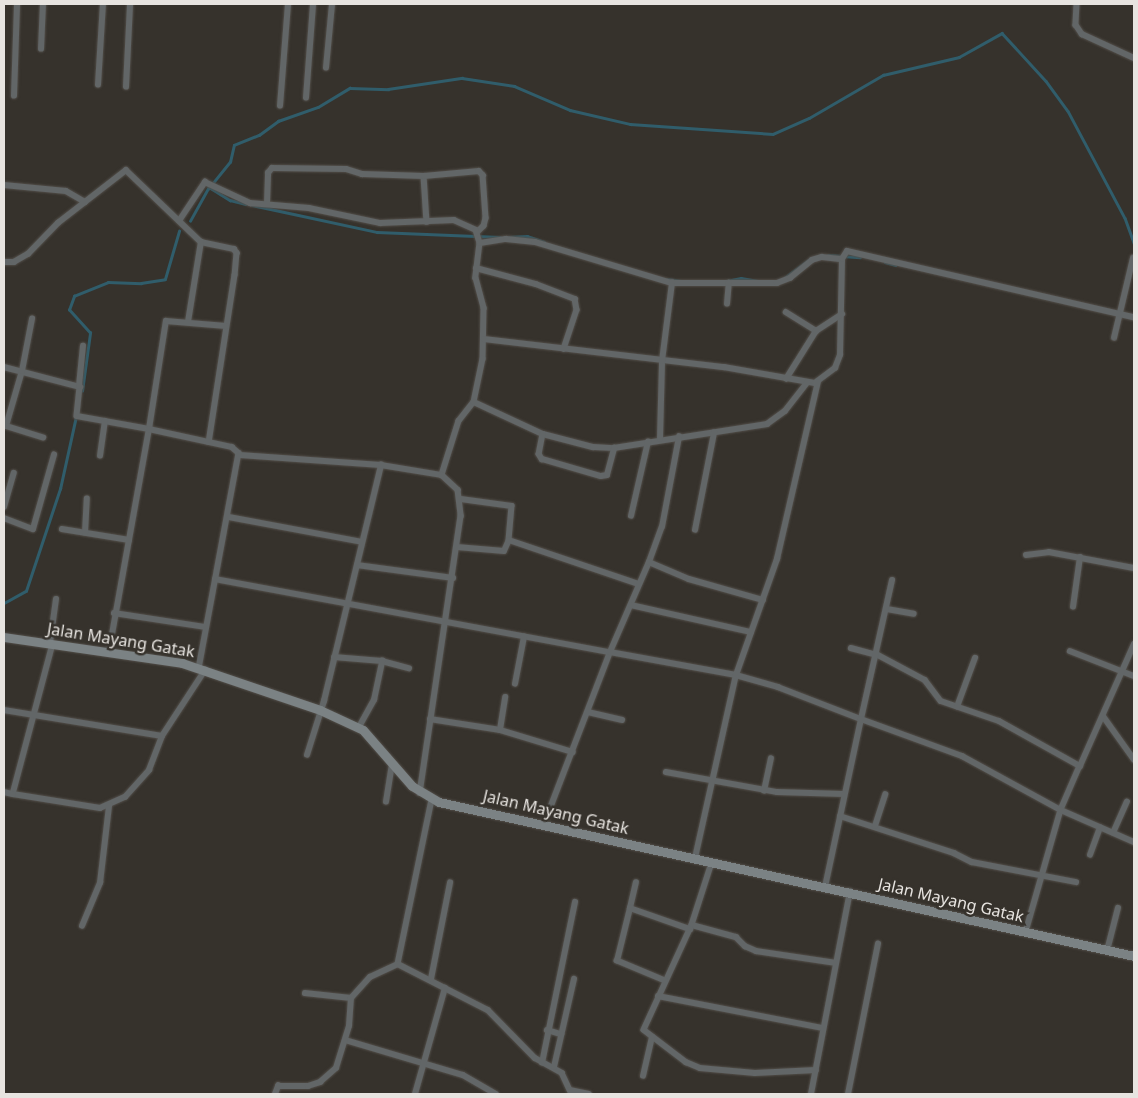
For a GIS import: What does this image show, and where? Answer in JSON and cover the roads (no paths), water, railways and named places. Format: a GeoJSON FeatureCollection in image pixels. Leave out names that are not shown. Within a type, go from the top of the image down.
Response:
{"type":"FeatureCollection","features":[{"type":"Feature","properties":{"kind":"street"},"geometry":{"type":"LineString","coordinates":[[14,96],[17,4]]}},
{"type":"Feature","properties":{"kind":"street"},"geometry":{"type":"LineString","coordinates":[[41,49],[43,4]]}},
{"type":"Feature","properties":{"kind":"street"},"geometry":{"type":"LineString","coordinates":[[98,85],[103,4]]}},
{"type":"Feature","properties":{"kind":"street"},"geometry":{"type":"LineString","coordinates":[[126,87],[130,4]]}},
{"type":"Feature","properties":{"kind":"street"},"geometry":{"type":"LineString","coordinates":[[280,106],[288,4]]}},
{"type":"Feature","properties":{"kind":"street"},"geometry":{"type":"LineString","coordinates":[[306,98],[313,4]]}},
{"type":"Feature","properties":{"kind":"street"},"geometry":{"type":"LineString","coordinates":[[326,68],[332,4]]}},
{"type":"Feature","properties":{"kind":"street"},"geometry":{"type":"LineString","coordinates":[[1078,4],[1076,25],[1082,34],[1134,58]]}},
{"type":"Feature","properties":{"kind":"street"},"geometry":{"type":"LineString","coordinates":[[267,204],[268,169],[272,168],[346,168],[362,174],[424,176],[481,173],[486,218],[479,237],[476,268],[484,308],[484,339],[474,402],[459,421],[442,475]]}},
{"type":"Feature","properties":{"kind":"street"},"geometry":{"type":"LineString","coordinates":[[4,262],[14,262],[28,254],[58,223],[128,171],[201,242],[231,247],[237,253],[209,442]]}},
{"type":"Feature","properties":{"kind":"street"},"geometry":{"type":"LineString","coordinates":[[424,176],[427,222]]}},
{"type":"Feature","properties":{"kind":"street"},"geometry":{"type":"LineString","coordinates":[[179,221],[204,184],[208,184],[244,202],[324,211],[380,224],[460,221],[479,237],[535,242],[672,283],[783,282],[812,260],[822,257],[843,256]]}},
{"type":"Feature","properties":{"kind":"street"},"geometry":{"type":"LineString","coordinates":[[4,185],[66,191],[85,202]]}},
{"type":"Feature","properties":{"kind":"street"},"geometry":{"type":"LineString","coordinates":[[188,322],[201,242]]}},
{"type":"Feature","properties":{"kind":"street"},"geometry":{"type":"LineString","coordinates":[[695,858],[736,675],[777,559],[818,382],[838,361],[842,314],[843,256],[847,251],[1134,317]]}},
{"type":"Feature","properties":{"kind":"street"},"geometry":{"type":"LineString","coordinates":[[1114,338],[1133,258]]}},
{"type":"Feature","properties":{"kind":"street"},"geometry":{"type":"LineString","coordinates":[[476,268],[536,284],[575,299],[577,310],[564,350]]}},
{"type":"Feature","properties":{"kind":"street"},"geometry":{"type":"LineString","coordinates":[[1129,276],[1134,283]]}},
{"type":"Feature","properties":{"kind":"street"},"geometry":{"type":"LineString","coordinates":[[660,439],[662,362],[672,283]]}},
{"type":"Feature","properties":{"kind":"street"},"geometry":{"type":"LineString","coordinates":[[728,304],[729,283]]}},
{"type":"Feature","properties":{"kind":"street"},"geometry":{"type":"LineString","coordinates":[[786,312],[816,331]]}},
{"type":"Feature","properties":{"kind":"street"},"geometry":{"type":"LineString","coordinates":[[786,379],[816,331],[842,314]]}},
{"type":"Feature","properties":{"kind":"street"},"geometry":{"type":"LineString","coordinates":[[32,319],[22,371],[5,426],[44,437]]}},
{"type":"Feature","properties":{"kind":"street"},"geometry":{"type":"LineString","coordinates":[[109,651],[165,324],[169,320],[226,326]]}},
{"type":"Feature","properties":{"kind":"street"},"geometry":{"type":"LineString","coordinates":[[484,339],[662,362],[724,367],[807,384],[818,382]]}},
{"type":"Feature","properties":{"kind":"street"},"geometry":{"type":"LineString","coordinates":[[83,346],[76,416],[232,447],[240,454],[381,465],[442,475],[453,482],[461,499],[453,578],[420,793]]}},
{"type":"Feature","properties":{"kind":"street"},"geometry":{"type":"LineString","coordinates":[[4,367],[79,386]]}},
{"type":"Feature","properties":{"kind":"street"},"geometry":{"type":"LineString","coordinates":[[474,402],[543,434],[593,447],[614,448],[660,439],[759,426],[775,420],[807,384]]}},
{"type":"Feature","properties":{"kind":"street"},"geometry":{"type":"LineString","coordinates":[[100,456],[105,421]]}},
{"type":"Feature","properties":{"kind":"street"},"geometry":{"type":"LineString","coordinates":[[695,530],[714,433]]}},
{"type":"Feature","properties":{"kind":"street"},"geometry":{"type":"LineString","coordinates":[[543,434],[539,454],[542,460],[601,476],[607,475],[614,448]]}},
{"type":"Feature","properties":{"kind":"street"},"geometry":{"type":"LineString","coordinates":[[544,824],[610,652],[662,527],[679,437]]}},
{"type":"Feature","properties":{"kind":"street"},"geometry":{"type":"LineString","coordinates":[[631,516],[648,442]]}},
{"type":"Feature","properties":{"kind":"street"},"geometry":{"type":"LineString","coordinates":[[4,792],[92,808],[109,806],[138,784],[149,770],[162,736],[202,669],[206,628],[240,454]]}},
{"type":"Feature","properties":{"kind":"street"},"geometry":{"type":"LineString","coordinates":[[4,518],[33,529],[54,455]]}},
{"type":"Feature","properties":{"kind":"street"},"geometry":{"type":"LineString","coordinates":[[307,755],[334,657],[381,465]]}},
{"type":"Feature","properties":{"kind":"street"},"geometry":{"type":"LineString","coordinates":[[4,506],[14,473]]}},
{"type":"Feature","properties":{"kind":"street"},"geometry":{"type":"LineString","coordinates":[[85,533],[87,499]]}},
{"type":"Feature","properties":{"kind":"street"},"geometry":{"type":"LineString","coordinates":[[456,547],[504,551],[509,540],[512,506],[461,499]]}},
{"type":"Feature","properties":{"kind":"street"},"geometry":{"type":"LineString","coordinates":[[229,518],[362,542]]}},
{"type":"Feature","properties":{"kind":"street"},"geometry":{"type":"LineString","coordinates":[[62,529],[129,540]]}},
{"type":"Feature","properties":{"kind":"street"},"geometry":{"type":"LineString","coordinates":[[509,540],[639,584]]}},
{"type":"Feature","properties":{"kind":"street"},"geometry":{"type":"LineString","coordinates":[[1026,555],[1048,552],[1134,568]]}},
{"type":"Feature","properties":{"kind":"street"},"geometry":{"type":"LineString","coordinates":[[1073,607],[1080,557]]}},
{"type":"Feature","properties":{"kind":"street"},"geometry":{"type":"LineString","coordinates":[[649,562],[689,579],[763,600]]}},
{"type":"Feature","properties":{"kind":"street"},"geometry":{"type":"LineString","coordinates":[[357,565],[453,578]]}},
{"type":"Feature","properties":{"kind":"street"},"geometry":{"type":"LineString","coordinates":[[215,579],[736,675],[778,687],[962,756],[1061,810],[1134,841]]}},
{"type":"Feature","properties":{"kind":"street"},"geometry":{"type":"LineString","coordinates":[[826,887],[861,718],[878,655],[892,580]]}},
{"type":"Feature","properties":{"kind":"street"},"geometry":{"type":"LineString","coordinates":[[13,794],[52,644],[56,599]]}},
{"type":"Feature","properties":{"kind":"street"},"geometry":{"type":"LineString","coordinates":[[631,605],[751,632]]}},
{"type":"Feature","properties":{"kind":"street"},"geometry":{"type":"LineString","coordinates":[[886,609],[914,614]]}},
{"type":"Feature","properties":{"kind":"street"},"geometry":{"type":"LineString","coordinates":[[114,613],[206,628]]}},
{"type":"Feature","properties":{"kind":"street","name":"Jalan Mayang Gatak"},"geometry":{"type":"LineString","coordinates":[[4,637],[109,651],[202,669],[320,710],[359,727],[420,793],[432,800],[1134,956]]}},
{"type":"Feature","properties":{"kind":"street"},"geometry":{"type":"LineString","coordinates":[[515,684],[524,637]]}},
{"type":"Feature","properties":{"kind":"street"},"geometry":{"type":"LineString","coordinates":[[1026,932],[1061,810],[1105,715],[1134,644]]}},
{"type":"Feature","properties":{"kind":"street"},"geometry":{"type":"LineString","coordinates":[[851,648],[878,655],[924,680],[938,699],[999,721],[1080,766]]}},
{"type":"Feature","properties":{"kind":"street"},"geometry":{"type":"LineString","coordinates":[[1070,651],[1134,676]]}},
{"type":"Feature","properties":{"kind":"street"},"geometry":{"type":"LineString","coordinates":[[334,657],[382,661],[409,668]]}},
{"type":"Feature","properties":{"kind":"street"},"geometry":{"type":"LineString","coordinates":[[957,707],[975,658]]}},
{"type":"Feature","properties":{"kind":"street"},"geometry":{"type":"LineString","coordinates":[[359,727],[374,700],[382,661]]}},
{"type":"Feature","properties":{"kind":"street"},"geometry":{"type":"LineString","coordinates":[[500,730],[505,697]]}},
{"type":"Feature","properties":{"kind":"street"},"geometry":{"type":"LineString","coordinates":[[4,710],[162,736]]}},
{"type":"Feature","properties":{"kind":"street"},"geometry":{"type":"LineString","coordinates":[[588,712],[622,720]]}},
{"type":"Feature","properties":{"kind":"street"},"geometry":{"type":"LineString","coordinates":[[1105,715],[1134,759]]}},
{"type":"Feature","properties":{"kind":"street"},"geometry":{"type":"LineString","coordinates":[[430,719],[500,730],[572,752]]}},
{"type":"Feature","properties":{"kind":"street"},"geometry":{"type":"LineString","coordinates":[[764,791],[771,759]]}},
{"type":"Feature","properties":{"kind":"street"},"geometry":{"type":"LineString","coordinates":[[386,802],[392,764]]}},
{"type":"Feature","properties":{"kind":"street"},"geometry":{"type":"LineString","coordinates":[[666,772],[764,791],[844,794]]}},
{"type":"Feature","properties":{"kind":"street"},"geometry":{"type":"LineString","coordinates":[[875,826],[885,795]]}},
{"type":"Feature","properties":{"kind":"street"},"geometry":{"type":"LineString","coordinates":[[398,964],[432,800]]}},
{"type":"Feature","properties":{"kind":"street"},"geometry":{"type":"LineString","coordinates":[[1113,833],[1127,802]]}},
{"type":"Feature","properties":{"kind":"street"},"geometry":{"type":"LineString","coordinates":[[82,926],[100,883],[109,806]]}},
{"type":"Feature","properties":{"kind":"street"},"geometry":{"type":"LineString","coordinates":[[840,816],[875,826],[972,862],[1076,882]]}},
{"type":"Feature","properties":{"kind":"street"},"geometry":{"type":"LineString","coordinates":[[1090,855],[1100,828]]}},
{"type":"Feature","properties":{"kind":"street"},"geometry":{"type":"LineString","coordinates":[[712,863],[691,927],[644,1026],[652,1037],[700,1068],[755,1073],[816,1070]]}},
{"type":"Feature","properties":{"kind":"street"},"geometry":{"type":"LineString","coordinates":[[431,979],[450,883]]}},
{"type":"Feature","properties":{"kind":"street"},"geometry":{"type":"LineString","coordinates":[[636,884],[617,961],[665,981]]}},
{"type":"Feature","properties":{"kind":"street"},"geometry":{"type":"LineString","coordinates":[[811,1094],[850,892]]}},
{"type":"Feature","properties":{"kind":"street"},"geometry":{"type":"LineString","coordinates":[[542,1063],[547,1030],[575,902]]}},
{"type":"Feature","properties":{"kind":"street"},"geometry":{"type":"LineString","coordinates":[[630,908],[691,927],[736,937],[756,951],[836,963]]}},
{"type":"Feature","properties":{"kind":"street"},"geometry":{"type":"LineString","coordinates":[[1107,951],[1118,908]]}},
{"type":"Feature","properties":{"kind":"street"},"geometry":{"type":"LineString","coordinates":[[848,1094],[878,944]]}},
{"type":"Feature","properties":{"kind":"street"},"geometry":{"type":"LineString","coordinates":[[275,1094],[278,1086],[308,1086],[327,1077],[339,1064],[351,1002],[370,977],[398,964],[431,979],[488,1010],[542,1063],[554,1067],[565,1076],[568,1092],[589,1094]]}},
{"type":"Feature","properties":{"kind":"street"},"geometry":{"type":"LineString","coordinates":[[554,1067],[574,979]]}},
{"type":"Feature","properties":{"kind":"street"},"geometry":{"type":"LineString","coordinates":[[415,1094],[445,988]]}},
{"type":"Feature","properties":{"kind":"street"},"geometry":{"type":"LineString","coordinates":[[305,994],[351,1002]]}},
{"type":"Feature","properties":{"kind":"street"},"geometry":{"type":"LineString","coordinates":[[658,996],[823,1028]]}},
{"type":"Feature","properties":{"kind":"street"},"geometry":{"type":"LineString","coordinates":[[547,1030],[561,1034]]}},
{"type":"Feature","properties":{"kind":"street"},"geometry":{"type":"LineString","coordinates":[[643,1076],[652,1037]]}},
{"type":"Feature","properties":{"kind":"street"},"geometry":{"type":"LineString","coordinates":[[345,1040],[423,1065],[463,1075],[496,1094]]}},
{"type":"Feature","properties":{"kind":"waterway"},"geometry":{"type":"LineString","coordinates":[[190,221],[208,189],[230,162],[234,145],[259,135],[278,121],[318,107],[350,88],[388,89],[462,78],[514,86],[570,110],[630,124],[773,134],[809,118],[883,75],[959,57],[1002,33],[1046,81],[1068,111],[1125,218],[1134,243]]}},
{"type":"Feature","properties":{"kind":"waterway"},"geometry":{"type":"LineString","coordinates":[[209,187],[230,200],[246,204]]}},
{"type":"Feature","properties":{"kind":"waterway"},"geometry":{"type":"LineString","coordinates":[[252,205],[377,232],[500,237]]}},
{"type":"Feature","properties":{"kind":"waterway"},"geometry":{"type":"LineString","coordinates":[[82,391],[90,333],[69,310],[74,296],[108,282],[141,283],[165,279],[179,231]]}},
{"type":"Feature","properties":{"kind":"waterway"},"geometry":{"type":"LineString","coordinates":[[508,237],[527,236],[544,242]]}},
{"type":"Feature","properties":{"kind":"waterway"},"geometry":{"type":"LineString","coordinates":[[828,255],[860,257]]}},
{"type":"Feature","properties":{"kind":"waterway"},"geometry":{"type":"LineString","coordinates":[[783,279],[810,259]]}},
{"type":"Feature","properties":{"kind":"waterway"},"geometry":{"type":"LineString","coordinates":[[885,262],[896,265]]}},
{"type":"Feature","properties":{"kind":"waterway"},"geometry":{"type":"LineString","coordinates":[[726,281],[741,278],[758,281]]}},
{"type":"Feature","properties":{"kind":"waterway"},"geometry":{"type":"LineString","coordinates":[[667,279],[681,281]]}},
{"type":"Feature","properties":{"kind":"waterway"},"geometry":{"type":"LineString","coordinates":[[4,603],[26,591],[60,489],[76,416]]}}]}
